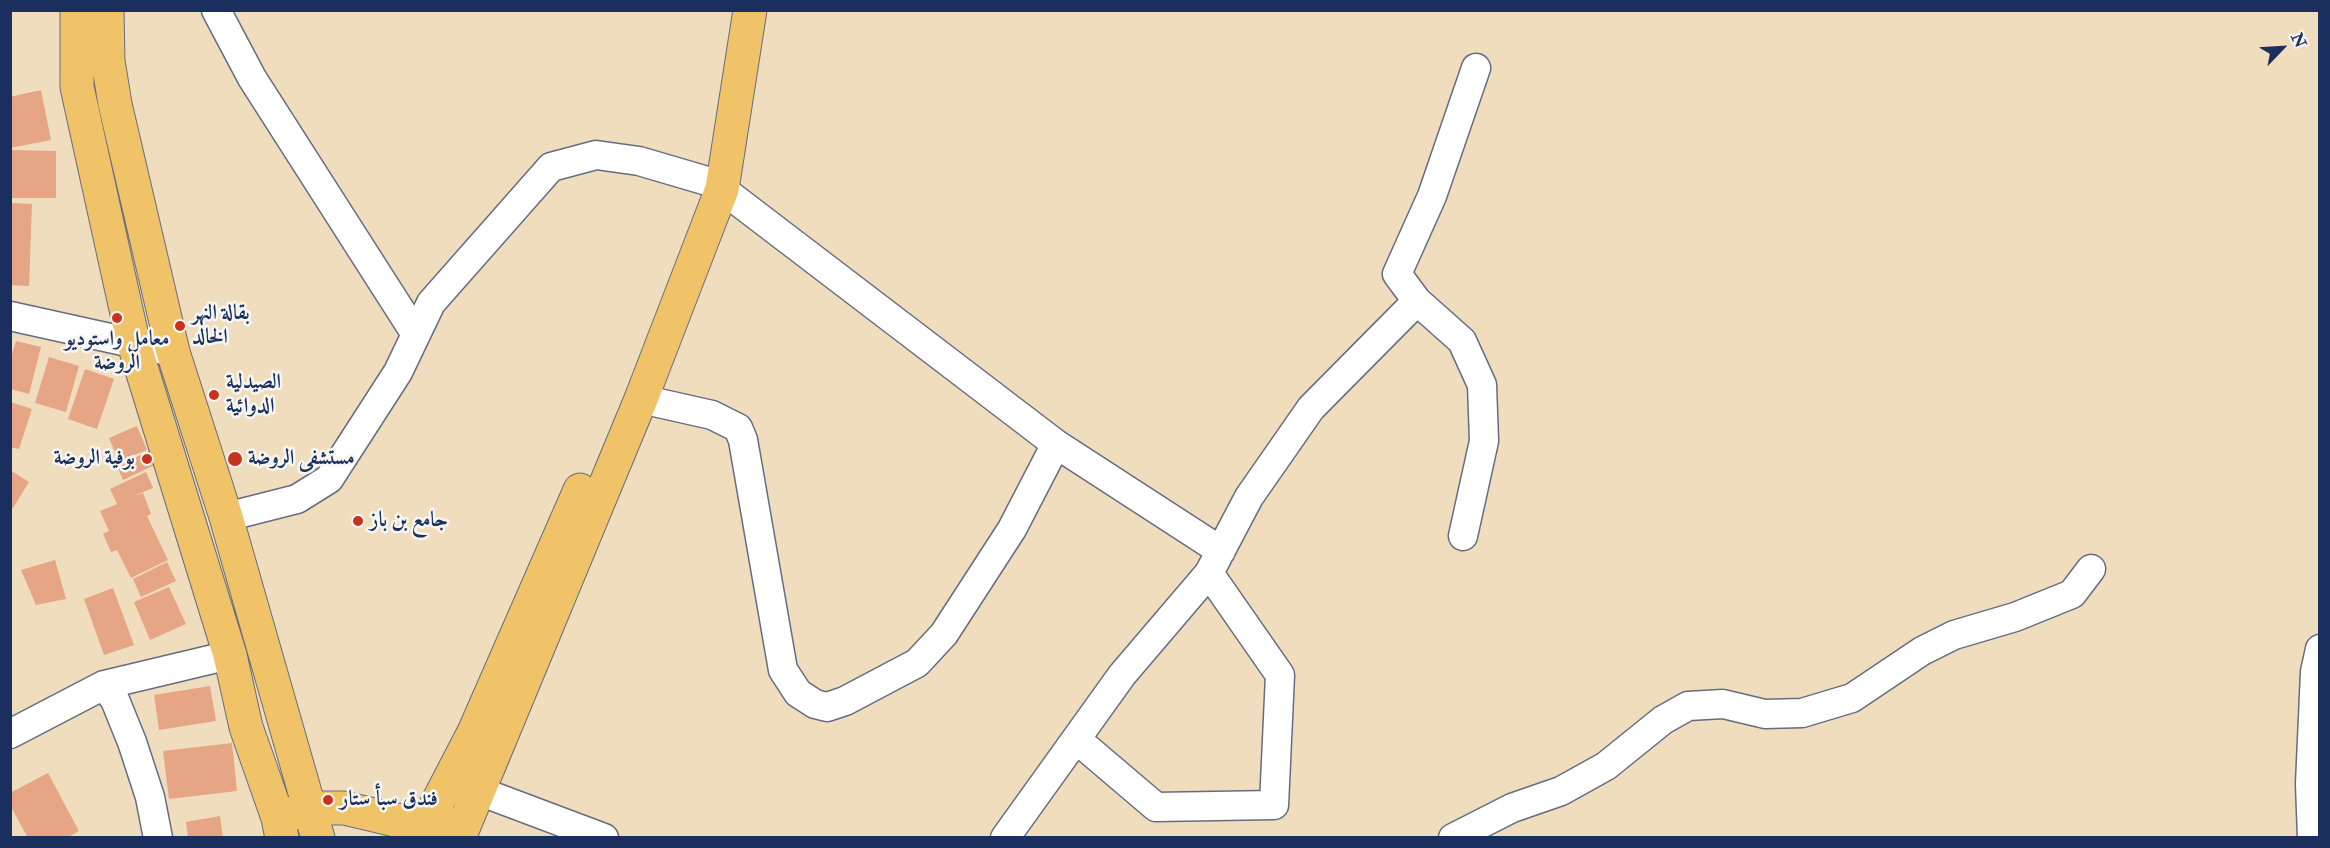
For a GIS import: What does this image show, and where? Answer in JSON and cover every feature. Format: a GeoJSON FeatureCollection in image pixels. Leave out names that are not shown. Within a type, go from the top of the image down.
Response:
{"type":"FeatureCollection","features":[{"type":"Feature","properties":{"kind":"main road"},"geometry":{"type":"LineString","coordinates":[[77,10],[77,87],[132,341],[230,655],[246,727],[297,825]]}},
{"type":"Feature","properties":{"kind":"main road"},"geometry":{"type":"LineString","coordinates":[[107,10],[108,61],[115,104],[173,352],[226,518],[297,825]]}},
{"type":"Feature","properties":{"kind":"main road"},"geometry":{"type":"LineString","coordinates":[[297,825],[344,808],[424,829],[446,823],[465,835],[479,791],[641,399],[718,186],[750,10]]}},
{"type":"Feature","properties":{"kind":"main road"},"geometry":{"type":"LineString","coordinates":[[424,829],[474,732],[718,186]]}},
{"type":"Feature","properties":{"kind":"street"},"geometry":{"type":"LineString","coordinates":[[216,10],[252,78],[415,333]]}},
{"type":"Feature","properties":{"kind":"street"},"geometry":{"type":"LineString","coordinates":[[1463,536],[1484,441],[1482,385],[1462,341],[1417,301],[1397,274],[1432,196],[1476,69]]}},
{"type":"Feature","properties":{"kind":"street"},"geometry":{"type":"LineString","coordinates":[[226,518],[297,499],[328,479],[398,372],[431,303],[551,167],[597,155],[639,161],[718,186],[1056,444],[1215,562],[1280,675],[1274,806],[1156,807],[1076,739]]}},
{"type":"Feature","properties":{"kind":"street"},"geometry":{"type":"LineString","coordinates":[[1005,837],[1122,675],[1215,562],[1250,496],[1311,408],[1417,301]]}},
{"type":"Feature","properties":{"kind":"street"},"geometry":{"type":"LineString","coordinates":[[10,316],[132,341],[173,352]]}},
{"type":"Feature","properties":{"kind":"street"},"geometry":{"type":"LineString","coordinates":[[641,399],[712,415],[738,428],[743,440],[783,670],[798,693],[815,704],[827,707],[845,701],[917,663],[944,634],[1012,529],[1056,444]]}},
{"type":"Feature","properties":{"kind":"street"},"geometry":{"type":"LineString","coordinates":[[1453,837],[1512,808],[1570,786],[1606,766],[1663,720],[1688,706],[1723,704],[1765,714],[1802,713],[1852,698],[1922,651],[1954,635],[2015,617],[2072,594],[2091,569]]}},
{"type":"Feature","properties":{"kind":"street"},"geometry":{"type":"LineString","coordinates":[[2312,837],[2310,773],[2315,672],[2319,650]]}},
{"type":"Feature","properties":{"kind":"street"},"geometry":{"type":"LineString","coordinates":[[11,735],[104,685],[230,655]]}},
{"type":"Feature","properties":{"kind":"street"},"geometry":{"type":"LineString","coordinates":[[104,685],[115,700],[132,742],[150,797],[158,837]]}},
{"type":"Feature","properties":{"kind":"street"},"geometry":{"type":"LineString","coordinates":[[479,791],[604,837]]}},
{"type":"Feature","properties":{"kind":"building"},"geometry":{"type":"Polygon","coordinates":[[[41,90],[51,140],[10,148],[10,97],[41,90]]]}},
{"type":"Feature","properties":{"kind":"building"},"geometry":{"type":"Polygon","coordinates":[[[10,150],[56,151],[56,198],[10,198],[10,150]]]}},
{"type":"Feature","properties":{"kind":"building"},"geometry":{"type":"Polygon","coordinates":[[[10,203],[32,204],[29,286],[10,285],[10,203]]]}},
{"type":"Feature","properties":{"kind":"building"},"geometry":{"type":"Polygon","coordinates":[[[16,341],[41,347],[29,394],[10,389],[10,361],[16,341]]]}},
{"type":"Feature","properties":{"kind":"building"},"geometry":{"type":"Polygon","coordinates":[[[49,357],[79,366],[66,412],[35,403],[49,357]]]}},
{"type":"Feature","properties":{"kind":"building"},"geometry":{"type":"Polygon","coordinates":[[[85,369],[114,379],[97,429],[68,419],[85,369]]]}},
{"type":"Feature","properties":{"kind":"building"},"geometry":{"type":"Polygon","coordinates":[[[10,402],[32,409],[19,449],[10,447],[10,402]]]}},
{"type":"Feature","properties":{"kind":"building"},"geometry":{"type":"Polygon","coordinates":[[[137,426],[147,450],[119,461],[109,438],[137,426]]]}},
{"type":"Feature","properties":{"kind":"building"},"geometry":{"type":"Polygon","coordinates":[[[149,451],[155,465],[123,480],[117,466],[149,451]]]}},
{"type":"Feature","properties":{"kind":"building"},"geometry":{"type":"Polygon","coordinates":[[[10,470],[29,482],[13,508],[10,506],[10,470]]]}},
{"type":"Feature","properties":{"kind":"building"},"geometry":{"type":"Polygon","coordinates":[[[146,472],[153,488],[131,497],[143,493],[151,514],[147,516],[168,560],[131,578],[117,550],[111,552],[103,534],[109,531],[100,511],[117,504],[110,489],[146,472]]]}},
{"type":"Feature","properties":{"kind":"building"},"geometry":{"type":"Polygon","coordinates":[[[55,560],[66,599],[36,605],[21,570],[55,560]]]}},
{"type":"Feature","properties":{"kind":"building"},"geometry":{"type":"Polygon","coordinates":[[[167,562],[176,581],[141,597],[133,579],[167,562]]]}},
{"type":"Feature","properties":{"kind":"building"},"geometry":{"type":"Polygon","coordinates":[[[169,587],[186,624],[150,640],[134,602],[169,587]]]}},
{"type":"Feature","properties":{"kind":"building"},"geometry":{"type":"Polygon","coordinates":[[[113,588],[134,645],[104,655],[84,599],[113,588]]]}},
{"type":"Feature","properties":{"kind":"building"},"geometry":{"type":"Polygon","coordinates":[[[210,686],[216,721],[159,730],[154,695],[210,686]]]}},
{"type":"Feature","properties":{"kind":"building"},"geometry":{"type":"Polygon","coordinates":[[[232,743],[237,791],[169,799],[163,751],[232,743]]]}},
{"type":"Feature","properties":{"kind":"building"},"geometry":{"type":"Polygon","coordinates":[[[48,773],[79,831],[67,838],[28,838],[10,805],[10,793],[48,773]]]}},
{"type":"Feature","properties":{"kind":"building"},"geometry":{"type":"Polygon","coordinates":[[[220,816],[223,838],[188,838],[186,822],[220,816]]]}},
{"type":"Feature","properties":{"kind":"place","name":"معامل واستوديو الروضة"},"geometry":{"type":"Point","coordinates":[117,318]}},
{"type":"Feature","properties":{"kind":"place","name":"بقالة النهر الخالد"},"geometry":{"type":"Point","coordinates":[180,326]}},
{"type":"Feature","properties":{"kind":"place","name":"الصيدلية الدوائية"},"geometry":{"type":"Point","coordinates":[214,395]}},
{"type":"Feature","properties":{"kind":"place","name":"بوفية الروضة"},"geometry":{"type":"Point","coordinates":[147,459]}},
{"type":"Feature","properties":{"kind":"place","name":"مستشفى الروضة"},"geometry":{"type":"Point","coordinates":[235,459]}},
{"type":"Feature","properties":{"kind":"place","name":"جامع بن باز"},"geometry":{"type":"Point","coordinates":[358,521]}},
{"type":"Feature","properties":{"kind":"place","name":"فندق سبأ ستار"},"geometry":{"type":"Point","coordinates":[328,800]}}]}
